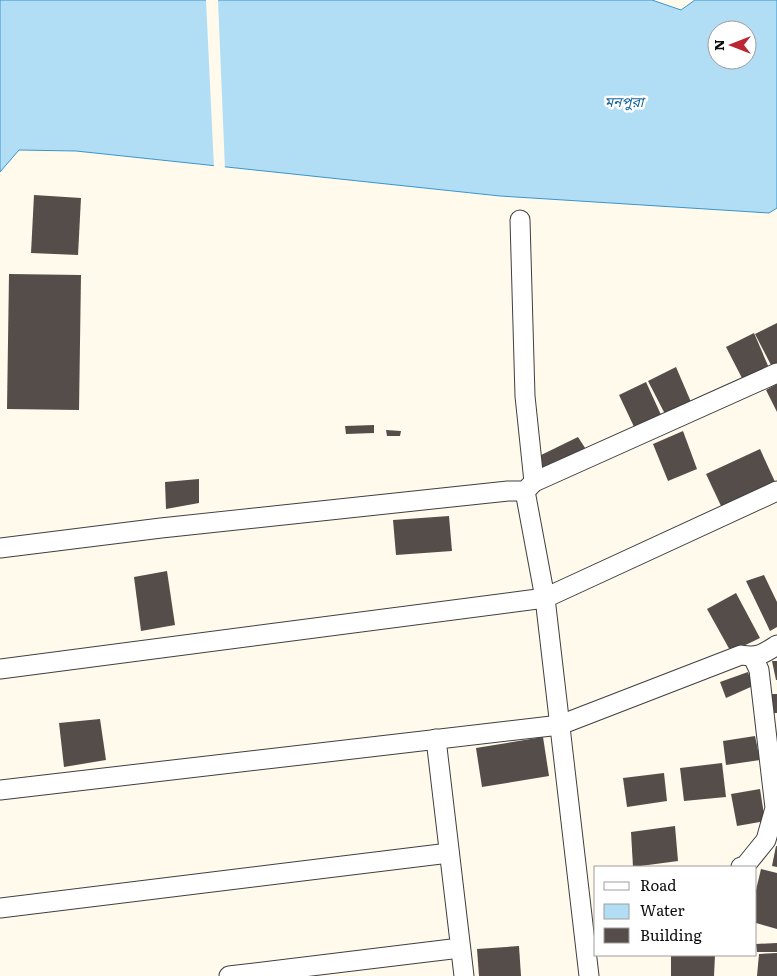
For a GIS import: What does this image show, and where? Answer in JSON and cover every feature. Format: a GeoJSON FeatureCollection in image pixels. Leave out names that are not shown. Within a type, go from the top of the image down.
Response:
{"type":"FeatureCollection","features":[{"type":"Feature","properties":{"kind":"street"},"geometry":{"type":"LineString","coordinates":[[520,220],[525,396],[530,487],[560,725],[588,908],[589,976]]}},
{"type":"Feature","properties":{"kind":"street"},"geometry":{"type":"LineString","coordinates":[[0,548],[530,487],[777,373]]}},
{"type":"Feature","properties":{"kind":"street"},"geometry":{"type":"LineString","coordinates":[[0,669],[545,598],[777,491]]}},
{"type":"Feature","properties":{"kind":"street"},"geometry":{"type":"LineString","coordinates":[[0,790],[560,725],[741,656],[760,656],[777,645]]}},
{"type":"Feature","properties":{"kind":"street"},"geometry":{"type":"LineString","coordinates":[[745,866],[766,840],[775,808],[759,670],[753,657]]}},
{"type":"Feature","properties":{"kind":"street"},"geometry":{"type":"LineString","coordinates":[[436,739],[464,976]]}},
{"type":"Feature","properties":{"kind":"street"},"geometry":{"type":"LineString","coordinates":[[0,908],[449,853]]}},
{"type":"Feature","properties":{"kind":"street"},"geometry":{"type":"LineString","coordinates":[[229,976],[460,948]]}},
{"type":"Feature","properties":{"kind":"water","name":"মনপুরা"},"geometry":{"type":"Polygon","coordinates":[[[0,0],[652,0],[681,10],[695,0],[777,0],[777,208],[769,213],[500,196],[76,151],[19,150],[0,172],[0,0]]]}},
{"type":"Feature","properties":{"kind":"pier"},"geometry":{"type":"Polygon","coordinates":[[[206,0],[218,0],[225,170],[214,168],[206,0]]]}},
{"type":"Feature","properties":{"kind":"building"},"geometry":{"type":"Polygon","coordinates":[[[34,195],[81,198],[78,255],[31,253],[34,195]]]}},
{"type":"Feature","properties":{"kind":"building"},"geometry":{"type":"Polygon","coordinates":[[[9,274],[81,275],[79,410],[7,409],[9,274]]]}},
{"type":"Feature","properties":{"kind":"building"},"geometry":{"type":"Polygon","coordinates":[[[777,323],[777,367],[773,369],[755,334],[777,323]]]}},
{"type":"Feature","properties":{"kind":"building"},"geometry":{"type":"Polygon","coordinates":[[[754,333],[769,368],[744,382],[726,347],[754,333]]]}},
{"type":"Feature","properties":{"kind":"building"},"geometry":{"type":"Polygon","coordinates":[[[676,367],[691,402],[666,416],[648,381],[676,367]]]}},
{"type":"Feature","properties":{"kind":"building"},"geometry":{"type":"Polygon","coordinates":[[[646,382],[662,417],[636,431],[619,395],[646,382]]]}},
{"type":"Feature","properties":{"kind":"building"},"geometry":{"type":"Polygon","coordinates":[[[777,384],[777,412],[766,390],[777,384]]]}},
{"type":"Feature","properties":{"kind":"building"},"geometry":{"type":"Polygon","coordinates":[[[374,425],[374,433],[346,434],[345,426],[374,425]]]}},
{"type":"Feature","properties":{"kind":"building"},"geometry":{"type":"Polygon","coordinates":[[[386,430],[401,431],[400,436],[387,436],[386,430]]]}},
{"type":"Feature","properties":{"kind":"building"},"geometry":{"type":"Polygon","coordinates":[[[683,431],[697,469],[668,481],[653,444],[683,431]]]}},
{"type":"Feature","properties":{"kind":"building"},"geometry":{"type":"Polygon","coordinates":[[[578,437],[587,451],[545,471],[535,458],[578,437]]]}},
{"type":"Feature","properties":{"kind":"building"},"geometry":{"type":"Polygon","coordinates":[[[760,449],[776,484],[722,508],[706,474],[760,449]]]}},
{"type":"Feature","properties":{"kind":"building"},"geometry":{"type":"Polygon","coordinates":[[[199,479],[199,503],[166,509],[165,482],[199,479]]]}},
{"type":"Feature","properties":{"kind":"building"},"geometry":{"type":"Polygon","coordinates":[[[449,516],[452,551],[396,555],[393,520],[449,516]]]}},
{"type":"Feature","properties":{"kind":"building"},"geometry":{"type":"Polygon","coordinates":[[[167,571],[175,625],[141,631],[134,577],[167,571]]]}},
{"type":"Feature","properties":{"kind":"building"},"geometry":{"type":"Polygon","coordinates":[[[764,575],[777,602],[777,627],[770,631],[746,581],[764,575]]]}},
{"type":"Feature","properties":{"kind":"building"},"geometry":{"type":"Polygon","coordinates":[[[736,593],[760,638],[731,652],[707,609],[736,593]]]}},
{"type":"Feature","properties":{"kind":"building"},"geometry":{"type":"Polygon","coordinates":[[[772,661],[777,661],[777,680],[776,680],[772,661]]]}},
{"type":"Feature","properties":{"kind":"building"},"geometry":{"type":"Polygon","coordinates":[[[748,672],[753,686],[726,698],[720,682],[748,672]]]}},
{"type":"Feature","properties":{"kind":"building"},"geometry":{"type":"Polygon","coordinates":[[[770,694],[777,694],[777,713],[771,713],[770,694]]]}},
{"type":"Feature","properties":{"kind":"building"},"geometry":{"type":"Polygon","coordinates":[[[100,719],[106,760],[64,767],[59,723],[100,719]]]}},
{"type":"Feature","properties":{"kind":"building"},"geometry":{"type":"Polygon","coordinates":[[[755,736],[760,760],[726,765],[723,741],[755,736]]]}},
{"type":"Feature","properties":{"kind":"building"},"geometry":{"type":"Polygon","coordinates":[[[543,737],[549,776],[482,787],[476,748],[543,737]]]}},
{"type":"Feature","properties":{"kind":"building"},"geometry":{"type":"Polygon","coordinates":[[[722,763],[726,797],[684,801],[680,768],[722,763]]]}},
{"type":"Feature","properties":{"kind":"building"},"geometry":{"type":"Polygon","coordinates":[[[664,773],[667,801],[627,807],[623,778],[664,773]]]}},
{"type":"Feature","properties":{"kind":"building"},"geometry":{"type":"Polygon","coordinates":[[[760,789],[765,821],[737,826],[731,794],[760,789]]]}},
{"type":"Feature","properties":{"kind":"building"},"geometry":{"type":"Polygon","coordinates":[[[675,826],[678,861],[633,866],[631,832],[675,826]]]}},
{"type":"Feature","properties":{"kind":"building"},"geometry":{"type":"Polygon","coordinates":[[[777,846],[777,867],[772,866],[777,846]]]}},
{"type":"Feature","properties":{"kind":"building"},"geometry":{"type":"Polygon","coordinates":[[[761,869],[777,873],[777,929],[757,923],[757,886],[761,869]]]}},
{"type":"Feature","properties":{"kind":"building"},"geometry":{"type":"Polygon","coordinates":[[[777,943],[777,952],[757,952],[757,944],[777,943]]]}},
{"type":"Feature","properties":{"kind":"building"},"geometry":{"type":"Polygon","coordinates":[[[519,946],[521,976],[479,976],[477,949],[519,946]]]}},
{"type":"Feature","properties":{"kind":"building"},"geometry":{"type":"Polygon","coordinates":[[[777,953],[777,976],[757,976],[759,954],[777,953]]]}},
{"type":"Feature","properties":{"kind":"building"},"geometry":{"type":"Polygon","coordinates":[[[671,956],[715,956],[714,976],[671,976],[671,956]]]}}]}
